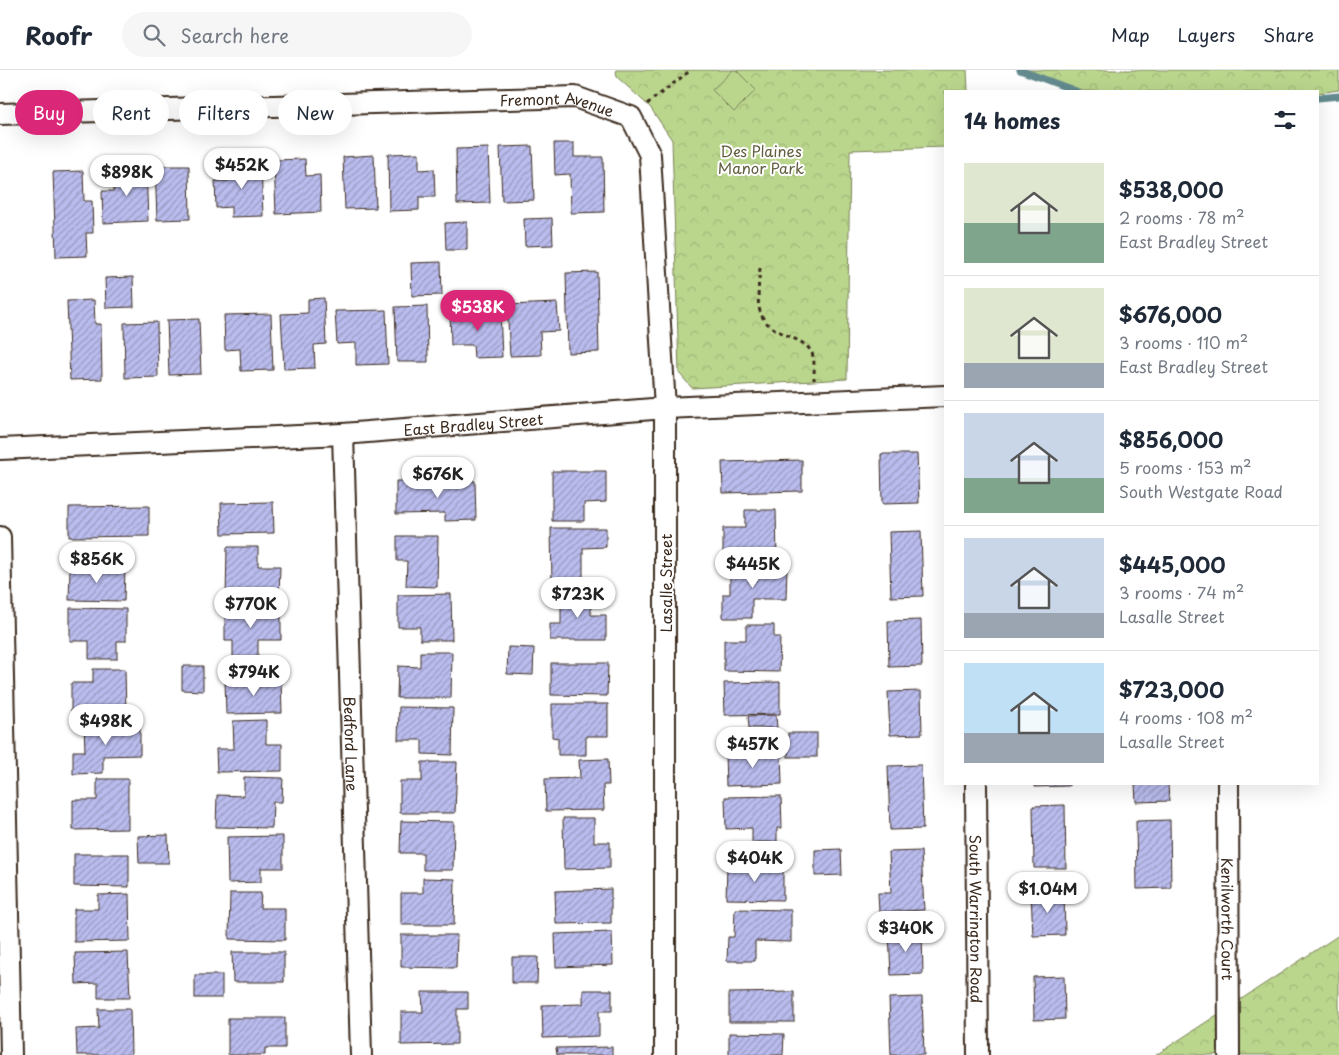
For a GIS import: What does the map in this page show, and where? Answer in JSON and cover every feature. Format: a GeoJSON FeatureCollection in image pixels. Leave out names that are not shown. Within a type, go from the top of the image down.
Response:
{"type":"FeatureCollection","features":[{"type":"Feature","properties":{"kind":"street","name":"Fremont Avenue"},"geometry":{"type":"LineString","coordinates":[[0,114],[575,97],[631,117]]}},
{"type":"Feature","properties":{"kind":"street","name":"Lasalle Street"},"geometry":{"type":"LineString","coordinates":[[631,117],[650,155],[665,408],[665,1055]]}},
{"type":"Feature","properties":{"kind":"street","name":"East Bradley Street"},"geometry":{"type":"LineString","coordinates":[[0,449],[343,434],[665,408],[944,396]]}},
{"type":"Feature","properties":{"kind":"street","name":"Bedford Lane"},"geometry":{"type":"LineString","coordinates":[[343,434],[361,1055]]}},
{"type":"Feature","properties":{"kind":"street"},"geometry":{"type":"LineString","coordinates":[[0,537],[11,1055]]}},
{"type":"Feature","properties":{"kind":"street","name":"South Warrington Road"},"geometry":{"type":"LineString","coordinates":[[976,785],[978,1055]]}},
{"type":"Feature","properties":{"kind":"street","name":"Kenilworth Court"},"geometry":{"type":"LineString","coordinates":[[1228,785],[1229,1055]]}},
{"type":"Feature","properties":{"kind":"path"},"geometry":{"type":"LineString","coordinates":[[631,117],[691,70]]}},
{"type":"Feature","properties":{"kind":"path"},"geometry":{"type":"LineString","coordinates":[[760,268],[759,308],[765,320],[776,331],[808,347],[813,356],[815,401]]}},
{"type":"Feature","properties":{"kind":"green space","name":"Des Plaines Manor Park"},"geometry":{"type":"Polygon","coordinates":[[[616,70],[967,70],[968,90],[944,90],[944,147],[850,150],[847,379],[692,388],[679,373],[672,140],[650,107],[617,77],[616,70]]]}},
{"type":"Feature","properties":{"kind":"green space"},"geometry":{"type":"Polygon","coordinates":[[[733,70],[736,70],[756,90],[734,112],[712,90],[733,70]]]}},
{"type":"Feature","properties":{"kind":"green space"},"geometry":{"type":"Polygon","coordinates":[[[1023,70],[1339,70],[1339,90],[1319,93],[1319,90],[1079,90],[1023,70]]]}},
{"type":"Feature","properties":{"kind":"green space"},"geometry":{"type":"Polygon","coordinates":[[[1339,935],[1339,1055],[1156,1055],[1339,935]]]}},
{"type":"Feature","properties":{"kind":"building"},"geometry":{"type":"Polygon","coordinates":[[[554,143],[574,143],[574,157],[603,157],[604,212],[571,213],[570,174],[555,175],[554,143]]]}},
{"type":"Feature","properties":{"kind":"building"},"geometry":{"type":"Polygon","coordinates":[[[532,146],[534,200],[502,201],[500,147],[532,146]]]}},
{"type":"Feature","properties":{"kind":"building"},"geometry":{"type":"Polygon","coordinates":[[[488,148],[490,203],[457,204],[456,149],[488,148]]]}},
{"type":"Feature","properties":{"kind":"building"},"geometry":{"type":"Polygon","coordinates":[[[419,153],[419,170],[434,169],[435,197],[419,197],[419,210],[389,211],[388,154],[419,153]]]}},
{"type":"Feature","properties":{"kind":"building"},"geometry":{"type":"Polygon","coordinates":[[[374,155],[376,208],[345,209],[343,157],[374,155]]]}},
{"type":"Feature","properties":{"kind":"building"},"geometry":{"type":"Polygon","coordinates":[[[305,159],[306,176],[320,175],[321,212],[276,214],[274,160],[305,159]]]}},
{"type":"Feature","properties":{"kind":"building"},"geometry":{"type":"Polygon","coordinates":[[[261,162],[263,216],[231,217],[231,207],[216,208],[215,181],[229,181],[229,163],[261,162]]]}},
{"type":"Feature","properties":{"kind":"building"},"geometry":{"type":"Polygon","coordinates":[[[155,166],[189,166],[190,219],[157,220],[155,166]]]}},
{"type":"Feature","properties":{"kind":"building"},"geometry":{"type":"Polygon","coordinates":[[[146,168],[148,221],[103,223],[102,191],[114,191],[114,169],[146,168]]]}},
{"type":"Feature","properties":{"kind":"building"},"geometry":{"type":"Polygon","coordinates":[[[83,171],[84,201],[92,201],[93,233],[86,233],[87,256],[56,257],[53,172],[83,171]]]}},
{"type":"Feature","properties":{"kind":"building"},"geometry":{"type":"Polygon","coordinates":[[[552,218],[553,245],[525,246],[524,219],[552,218]]]}},
{"type":"Feature","properties":{"kind":"building"},"geometry":{"type":"Polygon","coordinates":[[[467,222],[467,250],[446,250],[445,223],[467,222]]]}},
{"type":"Feature","properties":{"kind":"building"},"geometry":{"type":"Polygon","coordinates":[[[441,262],[442,295],[412,296],[411,263],[441,262]]]}},
{"type":"Feature","properties":{"kind":"building"},"geometry":{"type":"Polygon","coordinates":[[[597,272],[599,352],[568,353],[566,273],[597,272]]]}},
{"type":"Feature","properties":{"kind":"building"},"geometry":{"type":"Polygon","coordinates":[[[133,277],[134,307],[106,308],[105,278],[133,277]]]}},
{"type":"Feature","properties":{"kind":"building"},"geometry":{"type":"Polygon","coordinates":[[[324,298],[326,344],[314,345],[315,368],[284,369],[281,314],[308,313],[308,299],[324,298]]]}},
{"type":"Feature","properties":{"kind":"building"},"geometry":{"type":"Polygon","coordinates":[[[94,300],[95,324],[101,324],[102,379],[70,380],[67,301],[94,300]]]}},
{"type":"Feature","properties":{"kind":"building"},"geometry":{"type":"Polygon","coordinates":[[[557,303],[559,331],[540,332],[541,355],[510,356],[507,305],[557,303]]]}},
{"type":"Feature","properties":{"kind":"building"},"geometry":{"type":"Polygon","coordinates":[[[427,306],[428,362],[397,362],[395,307],[427,306]]]}},
{"type":"Feature","properties":{"kind":"building"},"geometry":{"type":"Polygon","coordinates":[[[386,310],[388,364],[356,365],[356,343],[337,344],[335,311],[386,310]]]}},
{"type":"Feature","properties":{"kind":"building"},"geometry":{"type":"Polygon","coordinates":[[[500,310],[502,357],[474,358],[473,345],[451,345],[450,312],[500,310]]]}},
{"type":"Feature","properties":{"kind":"building"},"geometry":{"type":"Polygon","coordinates":[[[271,314],[273,370],[241,371],[240,349],[225,350],[224,315],[271,314]]]}},
{"type":"Feature","properties":{"kind":"building"},"geometry":{"type":"Polygon","coordinates":[[[199,319],[201,374],[169,375],[167,320],[199,319]]]}},
{"type":"Feature","properties":{"kind":"building"},"geometry":{"type":"Polygon","coordinates":[[[157,322],[158,377],[125,378],[124,323],[157,322]]]}},
{"type":"Feature","properties":{"kind":"building"},"geometry":{"type":"Polygon","coordinates":[[[881,454],[917,454],[919,503],[882,504],[881,454]]]}},
{"type":"Feature","properties":{"kind":"building"},"geometry":{"type":"Polygon","coordinates":[[[802,460],[802,491],[723,493],[722,462],[802,460]]]}},
{"type":"Feature","properties":{"kind":"building"},"geometry":{"type":"Polygon","coordinates":[[[552,471],[606,471],[606,502],[584,503],[584,521],[552,521],[552,471]]]}},
{"type":"Feature","properties":{"kind":"building"},"geometry":{"type":"Polygon","coordinates":[[[396,481],[475,481],[476,520],[445,521],[445,513],[396,514],[396,481]]]}},
{"type":"Feature","properties":{"kind":"building"},"geometry":{"type":"Polygon","coordinates":[[[273,502],[274,533],[222,534],[221,503],[273,502]]]}},
{"type":"Feature","properties":{"kind":"building"},"geometry":{"type":"Polygon","coordinates":[[[149,506],[149,536],[69,537],[69,507],[149,506]]]}},
{"type":"Feature","properties":{"kind":"building"},"geometry":{"type":"Polygon","coordinates":[[[745,510],[776,510],[777,559],[723,560],[723,528],[745,528],[745,510]]]}},
{"type":"Feature","properties":{"kind":"building"},"geometry":{"type":"Polygon","coordinates":[[[551,528],[606,528],[606,547],[583,548],[583,584],[552,584],[551,528]]]}},
{"type":"Feature","properties":{"kind":"building"},"geometry":{"type":"Polygon","coordinates":[[[921,531],[923,596],[891,597],[889,532],[921,531]]]}},
{"type":"Feature","properties":{"kind":"building"},"geometry":{"type":"Polygon","coordinates":[[[397,536],[438,536],[437,587],[406,586],[407,561],[397,561],[397,536]]]}},
{"type":"Feature","properties":{"kind":"building"},"geometry":{"type":"Polygon","coordinates":[[[227,547],[258,547],[258,566],[280,566],[279,599],[226,597],[227,547]]]}},
{"type":"Feature","properties":{"kind":"building"},"geometry":{"type":"Polygon","coordinates":[[[92,548],[120,549],[120,567],[92,566],[92,548]]]}},
{"type":"Feature","properties":{"kind":"building"},"geometry":{"type":"Polygon","coordinates":[[[730,567],[787,567],[786,599],[752,599],[752,618],[723,618],[723,594],[730,594],[730,567]]]}},
{"type":"Feature","properties":{"kind":"building"},"geometry":{"type":"Polygon","coordinates":[[[70,568],[125,569],[124,601],[69,600],[70,568]]]}},
{"type":"Feature","properties":{"kind":"building"},"geometry":{"type":"Polygon","coordinates":[[[561,591],[591,591],[591,615],[606,615],[606,640],[550,640],[550,624],[561,624],[561,591]]]}},
{"type":"Feature","properties":{"kind":"building"},"geometry":{"type":"Polygon","coordinates":[[[451,594],[452,640],[420,640],[420,627],[398,627],[398,595],[451,594]]]}},
{"type":"Feature","properties":{"kind":"building"},"geometry":{"type":"Polygon","coordinates":[[[70,608],[126,609],[126,641],[117,641],[117,659],[89,659],[89,641],[70,641],[70,608]]]}},
{"type":"Feature","properties":{"kind":"building"},"geometry":{"type":"Polygon","coordinates":[[[225,609],[281,609],[281,640],[258,640],[258,658],[233,657],[233,641],[225,641],[225,609]]]}},
{"type":"Feature","properties":{"kind":"building"},"geometry":{"type":"Polygon","coordinates":[[[921,620],[922,666],[889,667],[888,621],[921,620]]]}},
{"type":"Feature","properties":{"kind":"building"},"geometry":{"type":"Polygon","coordinates":[[[746,625],[774,625],[774,637],[780,637],[779,672],[724,671],[724,640],[746,640],[746,625]]]}},
{"type":"Feature","properties":{"kind":"building"},"geometry":{"type":"Polygon","coordinates":[[[508,647],[534,648],[533,675],[507,674],[508,647]]]}},
{"type":"Feature","properties":{"kind":"building"},"geometry":{"type":"Polygon","coordinates":[[[420,652],[452,652],[451,698],[397,698],[398,666],[420,667],[420,652]]]}},
{"type":"Feature","properties":{"kind":"building"},"geometry":{"type":"Polygon","coordinates":[[[551,663],[608,663],[607,696],[551,695],[551,663]]]}},
{"type":"Feature","properties":{"kind":"building"},"geometry":{"type":"Polygon","coordinates":[[[182,666],[203,666],[203,691],[182,690],[182,666]]]}},
{"type":"Feature","properties":{"kind":"building"},"geometry":{"type":"Polygon","coordinates":[[[93,669],[125,669],[126,714],[71,715],[71,683],[93,683],[93,669]]]}},
{"type":"Feature","properties":{"kind":"building"},"geometry":{"type":"Polygon","coordinates":[[[281,680],[282,713],[226,714],[225,681],[281,680]]]}},
{"type":"Feature","properties":{"kind":"building"},"geometry":{"type":"Polygon","coordinates":[[[780,682],[780,714],[725,715],[724,683],[780,682]]]}},
{"type":"Feature","properties":{"kind":"building"},"geometry":{"type":"Polygon","coordinates":[[[921,691],[922,734],[890,735],[888,692],[921,691]]]}},
{"type":"Feature","properties":{"kind":"building"},"geometry":{"type":"Polygon","coordinates":[[[552,704],[608,704],[608,736],[586,736],[586,755],[558,755],[558,738],[552,737],[552,704]]]}},
{"type":"Feature","properties":{"kind":"building"},"geometry":{"type":"Polygon","coordinates":[[[399,707],[453,708],[452,755],[422,754],[422,740],[398,740],[399,707]]]}},
{"type":"Feature","properties":{"kind":"building"},"geometry":{"type":"Polygon","coordinates":[[[776,715],[777,728],[749,728],[748,716],[776,715]]]}},
{"type":"Feature","properties":{"kind":"building"},"geometry":{"type":"Polygon","coordinates":[[[266,720],[266,744],[282,744],[282,771],[217,772],[216,749],[234,749],[233,721],[266,720]]]}},
{"type":"Feature","properties":{"kind":"building"},"geometry":{"type":"Polygon","coordinates":[[[140,724],[140,755],[103,756],[103,773],[73,774],[73,751],[85,751],[84,725],[140,724]]]}},
{"type":"Feature","properties":{"kind":"building"},"geometry":{"type":"Polygon","coordinates":[[[788,733],[817,733],[817,757],[788,757],[788,733]]]}},
{"type":"Feature","properties":{"kind":"building"},"geometry":{"type":"Polygon","coordinates":[[[781,752],[782,784],[726,786],[725,753],[781,752]]]}},
{"type":"Feature","properties":{"kind":"building"},"geometry":{"type":"Polygon","coordinates":[[[608,759],[609,785],[603,785],[604,810],[546,811],[545,779],[580,778],[579,760],[608,759]]]}},
{"type":"Feature","properties":{"kind":"building"},"geometry":{"type":"Polygon","coordinates":[[[422,762],[457,762],[455,813],[400,813],[400,781],[422,781],[422,762]]]}},
{"type":"Feature","properties":{"kind":"building"},"geometry":{"type":"Polygon","coordinates":[[[921,765],[923,829],[890,830],[888,766],[921,765]]]}},
{"type":"Feature","properties":{"kind":"building"},"geometry":{"type":"Polygon","coordinates":[[[244,777],[283,778],[282,802],[273,802],[272,828],[216,827],[217,795],[244,796],[244,777]]]}},
{"type":"Feature","properties":{"kind":"building"},"geometry":{"type":"Polygon","coordinates":[[[97,779],[128,779],[128,829],[73,830],[73,800],[97,800],[97,779]]]}},
{"type":"Feature","properties":{"kind":"building"},"geometry":{"type":"Polygon","coordinates":[[[1035,785],[1069,785],[1069,786],[1035,787],[1035,785]]]}},
{"type":"Feature","properties":{"kind":"building"},"geometry":{"type":"Polygon","coordinates":[[[1135,785],[1168,785],[1169,801],[1136,802],[1135,785]]]}},
{"type":"Feature","properties":{"kind":"building"},"geometry":{"type":"Polygon","coordinates":[[[781,796],[782,828],[777,828],[777,842],[752,842],[752,828],[726,829],[725,797],[781,796]]]}},
{"type":"Feature","properties":{"kind":"building"},"geometry":{"type":"Polygon","coordinates":[[[1065,805],[1066,868],[1034,868],[1033,806],[1065,805]]]}},
{"type":"Feature","properties":{"kind":"building"},"geometry":{"type":"Polygon","coordinates":[[[563,818],[594,818],[594,842],[610,842],[610,868],[564,869],[563,818]]]}},
{"type":"Feature","properties":{"kind":"building"},"geometry":{"type":"Polygon","coordinates":[[[1170,820],[1171,888],[1137,889],[1136,821],[1170,820]]]}},
{"type":"Feature","properties":{"kind":"building"},"geometry":{"type":"Polygon","coordinates":[[[401,821],[454,822],[453,870],[423,870],[423,853],[400,853],[401,821]]]}},
{"type":"Feature","properties":{"kind":"building"},"geometry":{"type":"Polygon","coordinates":[[[168,835],[169,863],[139,863],[138,836],[168,835]]]}},
{"type":"Feature","properties":{"kind":"building"},"geometry":{"type":"Polygon","coordinates":[[[283,836],[283,868],[261,868],[261,882],[228,883],[227,837],[283,836]]]}},
{"type":"Feature","properties":{"kind":"building"},"geometry":{"type":"Polygon","coordinates":[[[841,849],[842,875],[815,876],[815,850],[841,849]]]}},
{"type":"Feature","properties":{"kind":"building"},"geometry":{"type":"Polygon","coordinates":[[[921,851],[924,910],[879,912],[878,893],[891,893],[889,852],[921,851]]]}},
{"type":"Feature","properties":{"kind":"building"},"geometry":{"type":"Polygon","coordinates":[[[74,854],[129,854],[129,887],[74,886],[74,854]]]}},
{"type":"Feature","properties":{"kind":"building"},"geometry":{"type":"Polygon","coordinates":[[[727,866],[783,867],[783,900],[726,899],[727,866]]]}},
{"type":"Feature","properties":{"kind":"building"},"geometry":{"type":"Polygon","coordinates":[[[423,878],[455,879],[454,925],[401,925],[401,893],[423,893],[423,878]]]}},
{"type":"Feature","properties":{"kind":"building"},"geometry":{"type":"Polygon","coordinates":[[[611,889],[611,923],[556,924],[555,891],[611,889]]]}},
{"type":"Feature","properties":{"kind":"building"},"geometry":{"type":"Polygon","coordinates":[[[1064,892],[1065,935],[1033,936],[1031,893],[1064,892]]]}},
{"type":"Feature","properties":{"kind":"building"},"geometry":{"type":"Polygon","coordinates":[[[230,893],[261,893],[260,908],[285,908],[285,940],[229,939],[230,893]]]}},
{"type":"Feature","properties":{"kind":"building"},"geometry":{"type":"Polygon","coordinates":[[[129,894],[130,941],[74,942],[74,909],[98,909],[98,895],[129,894]]]}},
{"type":"Feature","properties":{"kind":"building"},"geometry":{"type":"Polygon","coordinates":[[[735,909],[791,910],[791,942],[755,941],[755,961],[727,961],[728,937],[734,937],[735,909]]]}},
{"type":"Feature","properties":{"kind":"building"},"geometry":{"type":"Polygon","coordinates":[[[922,931],[923,974],[891,975],[889,932],[922,931]]]}},
{"type":"Feature","properties":{"kind":"building"},"geometry":{"type":"Polygon","coordinates":[[[612,932],[613,965],[556,967],[555,934],[612,932]]]}},
{"type":"Feature","properties":{"kind":"building"},"geometry":{"type":"Polygon","coordinates":[[[401,935],[457,935],[456,968],[401,967],[401,935]]]}},
{"type":"Feature","properties":{"kind":"building"},"geometry":{"type":"Polygon","coordinates":[[[128,952],[130,998],[98,998],[98,983],[76,984],[75,953],[128,952]]]}},
{"type":"Feature","properties":{"kind":"building"},"geometry":{"type":"Polygon","coordinates":[[[232,952],[284,952],[284,982],[233,982],[232,952]]]}},
{"type":"Feature","properties":{"kind":"building"},"geometry":{"type":"Polygon","coordinates":[[[512,957],[538,957],[537,983],[512,983],[512,957]]]}},
{"type":"Feature","properties":{"kind":"building"},"geometry":{"type":"Polygon","coordinates":[[[195,975],[222,975],[222,998],[195,998],[195,975]]]}},
{"type":"Feature","properties":{"kind":"building"},"geometry":{"type":"Polygon","coordinates":[[[1064,976],[1065,1019],[1034,1020],[1033,977],[1064,976]]]}},
{"type":"Feature","properties":{"kind":"building"},"geometry":{"type":"Polygon","coordinates":[[[583,990],[612,990],[612,1011],[599,1011],[599,1036],[543,1038],[542,1005],[583,1004],[583,990]]]}},
{"type":"Feature","properties":{"kind":"building"},"geometry":{"type":"Polygon","coordinates":[[[422,992],[468,992],[468,1009],[457,1009],[457,1044],[401,1045],[401,1012],[423,1012],[422,992]]]}},
{"type":"Feature","properties":{"kind":"building"},"geometry":{"type":"Polygon","coordinates":[[[794,992],[794,1022],[729,1022],[729,993],[794,992]]]}},
{"type":"Feature","properties":{"kind":"building"},"geometry":{"type":"Polygon","coordinates":[[[922,997],[924,1055],[891,1055],[889,998],[922,997]]]}},
{"type":"Feature","properties":{"kind":"building"},"geometry":{"type":"Polygon","coordinates":[[[98,1009],[130,1009],[131,1055],[77,1055],[76,1029],[99,1028],[98,1009]]]}},
{"type":"Feature","properties":{"kind":"building"},"geometry":{"type":"Polygon","coordinates":[[[228,1018],[285,1018],[285,1048],[265,1048],[265,1055],[228,1055],[228,1018]]]}},
{"type":"Feature","properties":{"kind":"building"},"geometry":{"type":"Polygon","coordinates":[[[729,1033],[784,1034],[783,1055],[729,1055],[729,1033]]]}},
{"type":"Feature","properties":{"kind":"building"},"geometry":{"type":"Polygon","coordinates":[[[612,1047],[612,1055],[557,1055],[556,1048],[612,1047]]]}},
{"type":"Feature","properties":{"kind":"waterway"},"geometry":{"type":"LineString","coordinates":[[1020,70],[1073,90]]}},
{"type":"Feature","properties":{"kind":"waterway"},"geometry":{"type":"LineString","coordinates":[[1319,98],[1339,96]]}}]}
